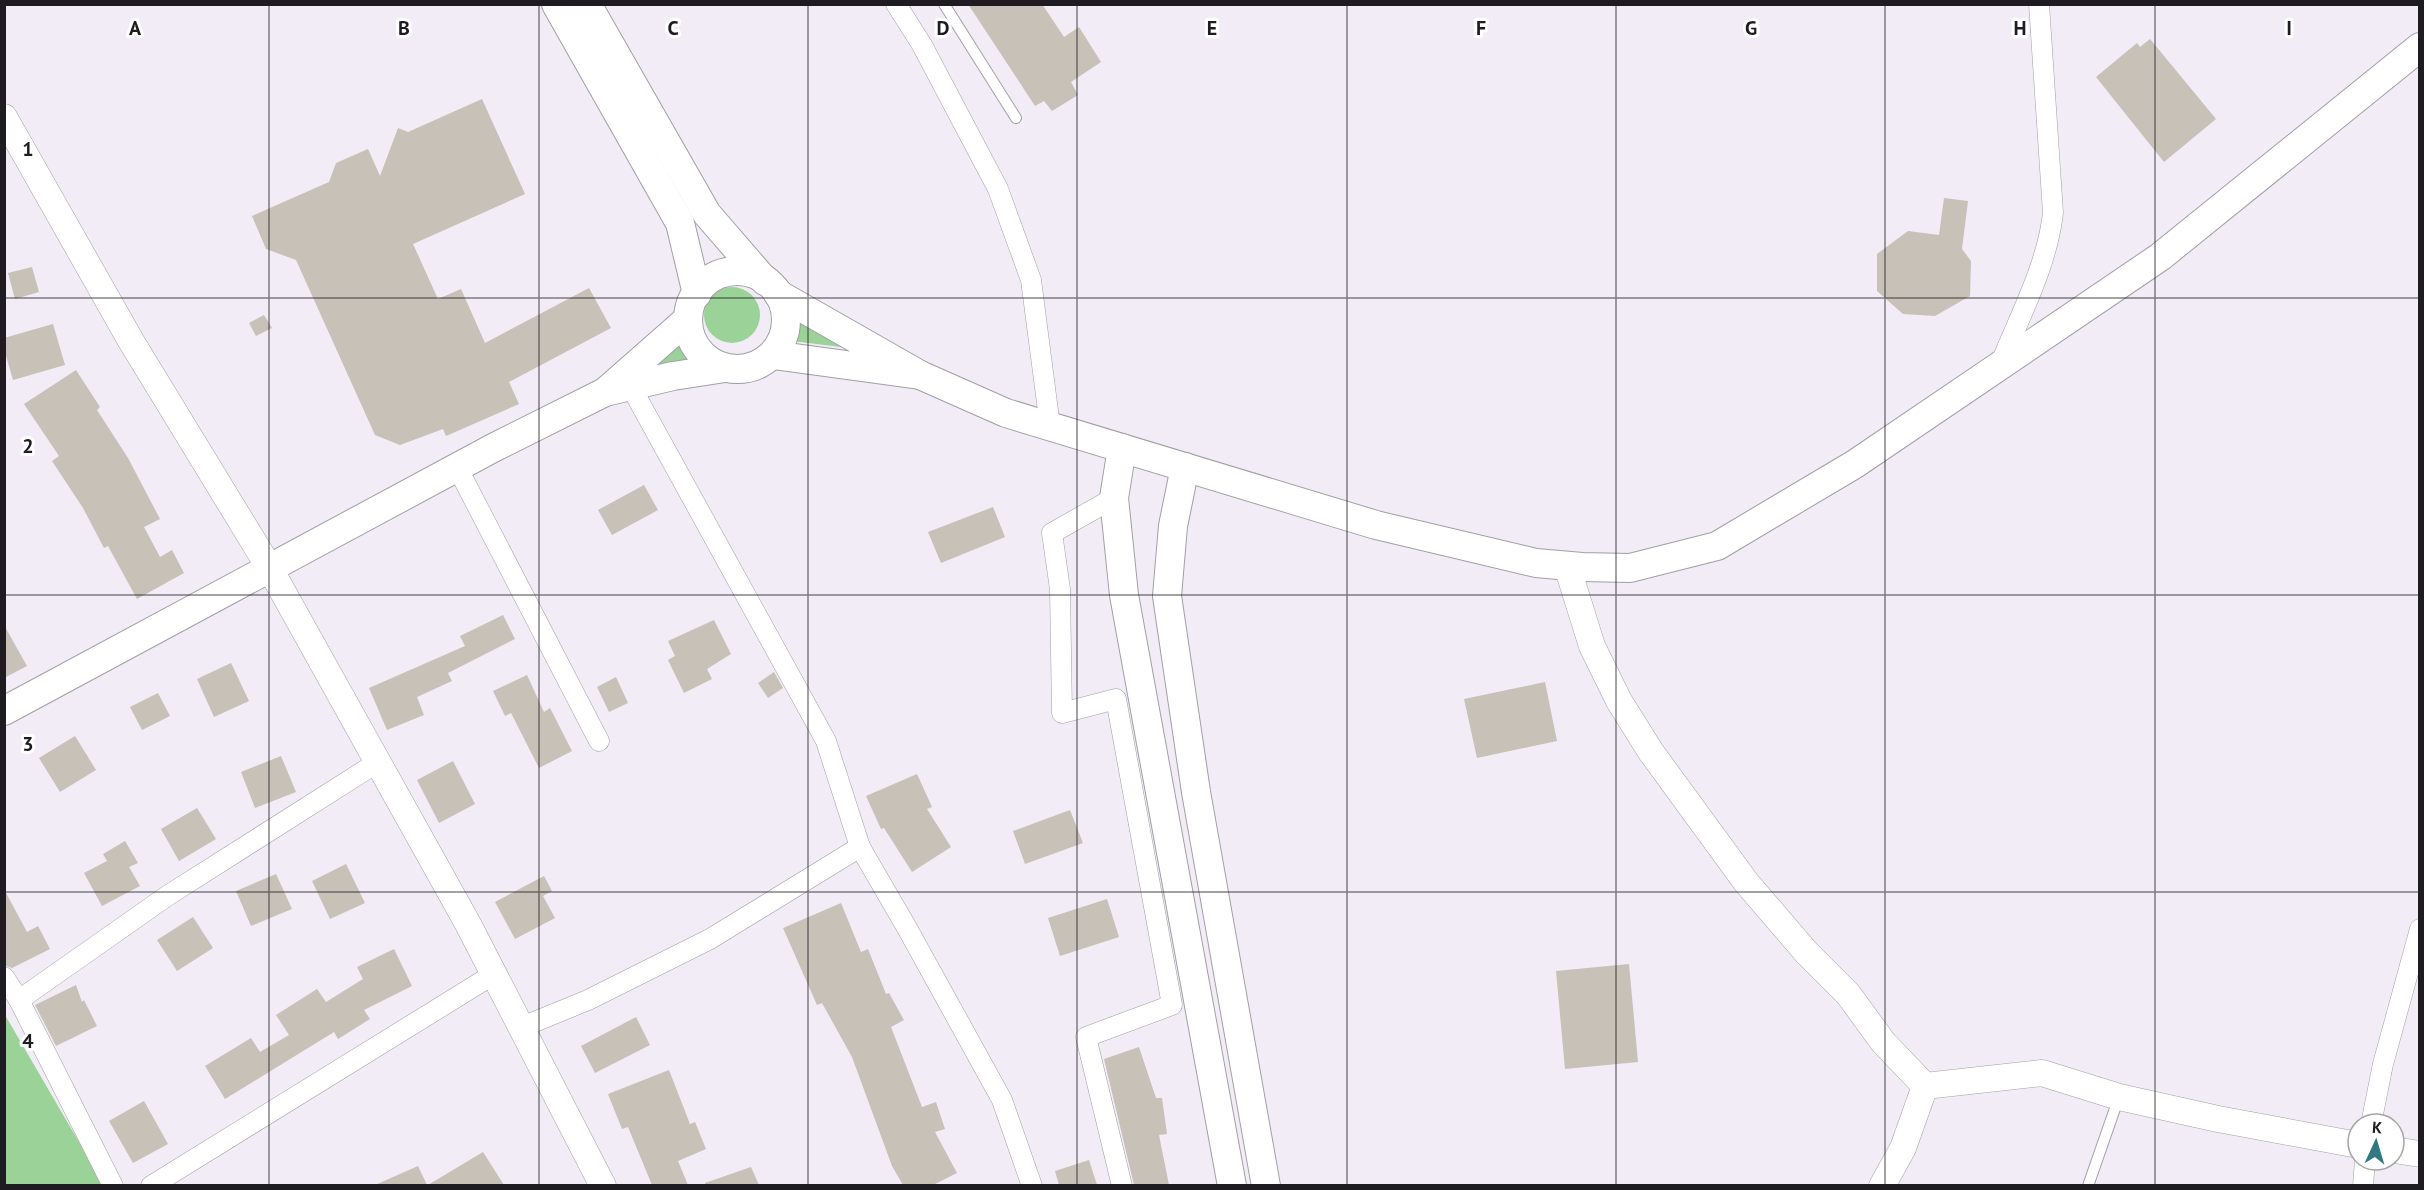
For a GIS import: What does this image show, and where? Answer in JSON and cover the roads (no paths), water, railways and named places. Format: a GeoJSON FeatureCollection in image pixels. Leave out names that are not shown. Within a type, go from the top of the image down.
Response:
{"type":"FeatureCollection","features":[{"type":"Feature","properties":{"kind":"main road"},"geometry":{"type":"LineString","coordinates":[[556,4],[680,223],[692,306],[691,335],[698,350],[710,361],[725,368]]}},
{"type":"Feature","properties":{"kind":"main road"},"geometry":{"type":"LineString","coordinates":[[4,711],[457,467],[618,389],[673,376],[725,368],[741,369],[757,365],[772,355],[780,344],[786,329],[786,313],[772,288],[706,214],[587,4]]}},
{"type":"Feature","properties":{"kind":"main road"},"geometry":{"type":"LineString","coordinates":[[618,389],[692,306],[712,278],[727,273],[743,272],[758,276],[772,288],[920,375],[1006,413],[1376,525],[1536,563],[1630,568],[1717,546],[1854,464],[2160,257],[2420,47]]}},
{"type":"Feature","properties":{"kind":"main road"},"geometry":{"type":"LineString","coordinates":[[772,355],[920,375]]}},
{"type":"Feature","properties":{"kind":"main road"},"geometry":{"type":"LineString","coordinates":[[1122,448],[1114,498],[1124,595],[1232,1185]]}},
{"type":"Feature","properties":{"kind":"main road"},"geometry":{"type":"LineString","coordinates":[[1185,467],[1173,526],[1167,596],[1196,792],[1266,1185]]}},
{"type":"Feature","properties":{"kind":"street"},"geometry":{"type":"LineString","coordinates":[[896,4],[922,45],[998,189],[1031,280],[1050,426]]}},
{"type":"Feature","properties":{"kind":"street"},"geometry":{"type":"LineString","coordinates":[[1999,367],[2042,266],[2052,221],[2039,4]]}},
{"type":"Feature","properties":{"kind":"street"},"geometry":{"type":"LineString","coordinates":[[4,117],[131,341],[269,567],[494,974],[603,1185]]}},
{"type":"Feature","properties":{"kind":"street"},"geometry":{"type":"LineString","coordinates":[[618,389],[826,741],[860,847],[1002,1100],[1032,1185]]}},
{"type":"Feature","properties":{"kind":"street"},"geometry":{"type":"LineString","coordinates":[[457,467],[600,741]]}},
{"type":"Feature","properties":{"kind":"street"},"geometry":{"type":"LineString","coordinates":[[1114,498],[1052,533],[1060,589],[1062,713],[1116,699],[1172,1005],[1086,1037],[1122,1185]]}},
{"type":"Feature","properties":{"kind":"street"},"geometry":{"type":"LineString","coordinates":[[1567,566],[1592,646],[1618,701],[1651,752],[1746,882],[1806,952],[1848,994],[1883,1042],[1925,1086]]}},
{"type":"Feature","properties":{"kind":"street"},"geometry":{"type":"LineString","coordinates":[[19,1000],[167,896],[378,762]]}},
{"type":"Feature","properties":{"kind":"street"},"geometry":{"type":"LineString","coordinates":[[522,1027],[588,1000],[710,939],[860,847]]}},
{"type":"Feature","properties":{"kind":"street"},"geometry":{"type":"LineString","coordinates":[[2374,1112],[2420,929]]}},
{"type":"Feature","properties":{"kind":"street"},"geometry":{"type":"LineString","coordinates":[[152,1185],[494,974]]}},
{"type":"Feature","properties":{"kind":"street"},"geometry":{"type":"LineString","coordinates":[[4,977],[19,1000],[113,1185]]}},
{"type":"Feature","properties":{"kind":"street"},"geometry":{"type":"LineString","coordinates":[[1925,1086],[2042,1073],[2119,1097],[2218,1119],[2346,1143]]}},
{"type":"Feature","properties":{"kind":"street"},"geometry":{"type":"LineString","coordinates":[[1882,1185],[1903,1148],[1925,1086]]}},
{"type":"Feature","properties":{"kind":"lane"},"geometry":{"type":"LineString","coordinates":[[944,4],[1016,118]]}},
{"type":"Feature","properties":{"kind":"lane"},"geometry":{"type":"LineString","coordinates":[[2088,1185],[2119,1097]]}}]}
